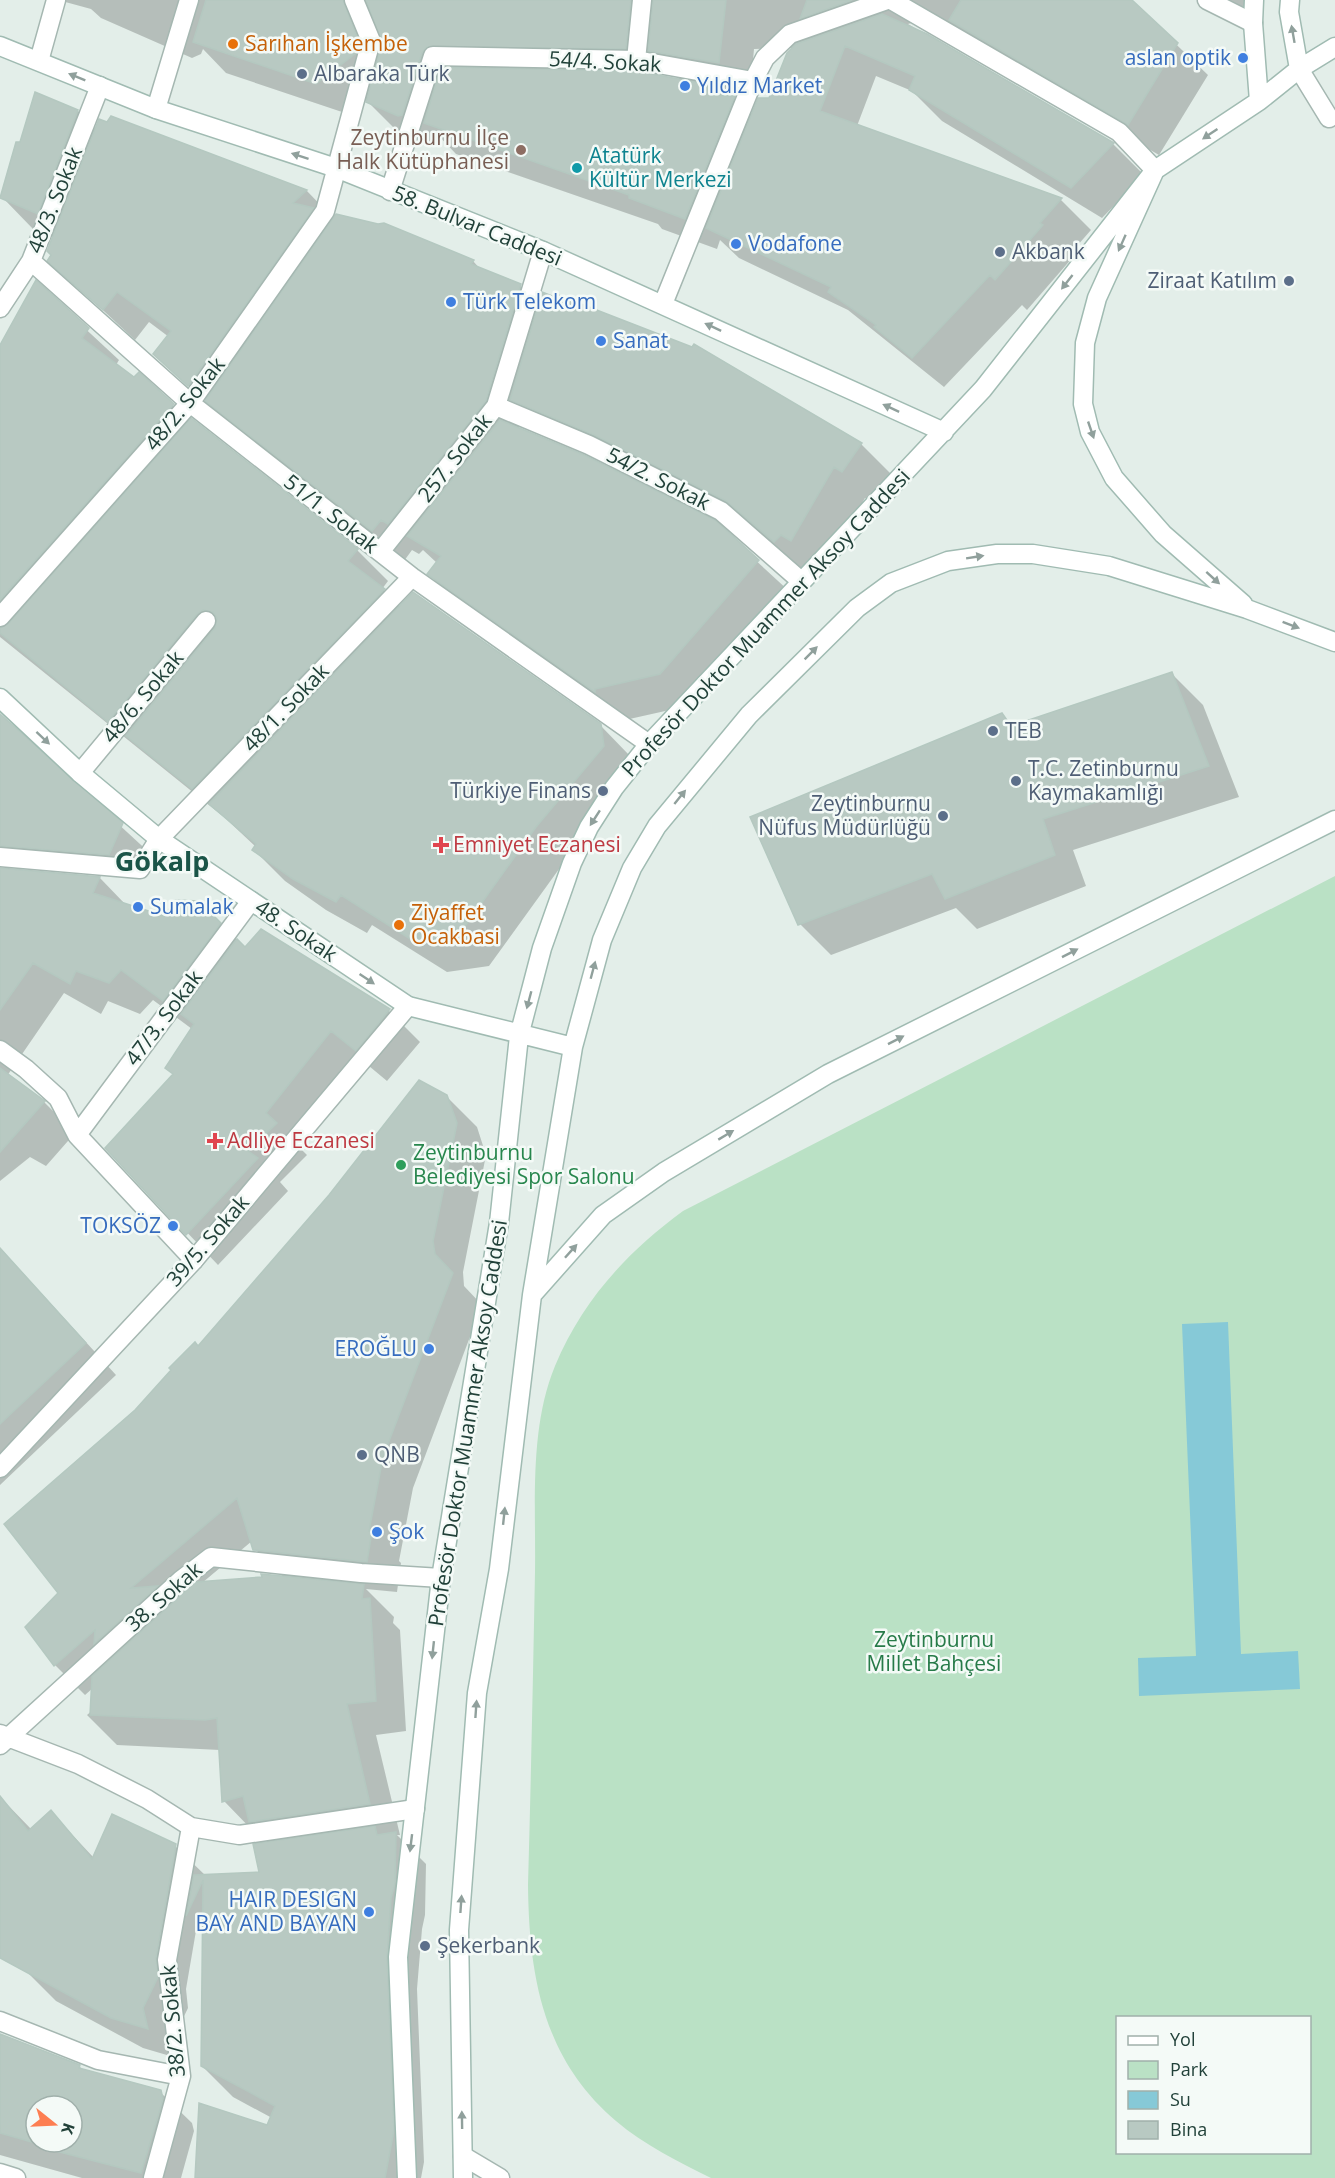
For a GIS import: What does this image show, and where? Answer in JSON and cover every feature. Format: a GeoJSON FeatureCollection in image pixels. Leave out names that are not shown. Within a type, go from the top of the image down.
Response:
{"type":"FeatureCollection","features":[{"type":"Feature","properties":{"kind":"main road"},"geometry":{"type":"LineString","coordinates":[[39,61],[56,0]]}},
{"type":"Feature","properties":{"kind":"main road"},"geometry":{"type":"LineString","coordinates":[[156,109],[189,0]]}},
{"type":"Feature","properties":{"kind":"main road","name":"48/2. Sokak"},"geometry":{"type":"LineString","coordinates":[[0,617],[190,403],[325,211],[371,41],[354,0]]}},
{"type":"Feature","properties":{"kind":"main road"},"geometry":{"type":"LineString","coordinates":[[636,60],[642,0]]}},
{"type":"Feature","properties":{"kind":"main road"},"geometry":{"type":"LineString","coordinates":[[663,304],[753,81],[765,58],[790,34],[889,0],[1119,132],[1155,170]]}},
{"type":"Feature","properties":{"kind":"main road"},"geometry":{"type":"LineString","coordinates":[[1207,0],[1253,23]]}},
{"type":"Feature","properties":{"kind":"main road"},"geometry":{"type":"LineString","coordinates":[[1254,0],[1253,23],[1259,101]]}},
{"type":"Feature","properties":{"kind":"main road"},"geometry":{"type":"LineString","coordinates":[[1290,0],[1289,12],[1299,69],[1329,118]]}},
{"type":"Feature","properties":{"kind":"main road","name":"58. Bulvar Caddesi"},"geometry":{"type":"LineString","coordinates":[[0,46],[156,109],[336,168],[543,251],[944,432]]}},
{"type":"Feature","properties":{"kind":"main road"},"geometry":{"type":"LineString","coordinates":[[1247,609],[1164,534],[1114,478],[1090,432],[1083,404],[1085,343],[1097,298],[1155,170],[1259,101],[1299,69],[1335,47]]}},
{"type":"Feature","properties":{"kind":"main road","name":"54/4. Sokak"},"geometry":{"type":"LineString","coordinates":[[390,190],[433,56],[636,60],[753,81]]}},
{"type":"Feature","properties":{"kind":"main road","name":"48/3. Sokak"},"geometry":{"type":"LineString","coordinates":[[0,308],[31,261],[100,86]]}},
{"type":"Feature","properties":{"kind":"main road","name":"Profesör Doktor Muammer Aksoy Caddesi"},"geometry":{"type":"LineString","coordinates":[[407,2178],[398,1957],[441,1578],[499,1223],[519,1036],[542,948],[572,863],[589,827],[614,788],[649,744],[983,389],[1155,170]]}},
{"type":"Feature","properties":{"kind":"main road","name":"257. Sokak"},"geometry":{"type":"LineString","coordinates":[[380,552],[496,406],[543,251]]}},
{"type":"Feature","properties":{"kind":"main road","name":"51/1. Sokak"},"geometry":{"type":"LineString","coordinates":[[31,261],[190,403],[380,552],[649,744]]}},
{"type":"Feature","properties":{"kind":"main road","name":"54/2. Sokak"},"geometry":{"type":"LineString","coordinates":[[496,406],[589,445],[720,511],[801,581]]}},
{"type":"Feature","properties":{"kind":"main road","name":"Profesör Doktor Muammer Aksoy Caddesi"},"geometry":{"type":"LineString","coordinates":[[463,2178],[459,1930],[477,1693],[499,1569],[532,1295],[573,1047],[602,940],[632,868],[657,826],[749,715],[857,608],[891,584],[948,561],[997,554],[1033,554],[1109,566],[1247,609],[1335,642]]}},
{"type":"Feature","properties":{"kind":"main road","name":"48/1. Sokak"},"geometry":{"type":"LineString","coordinates":[[0,857],[140,869],[159,839],[412,577]]}},
{"type":"Feature","properties":{"kind":"main road","name":"48/6. Sokak"},"geometry":{"type":"LineString","coordinates":[[80,772],[206,621]]}},
{"type":"Feature","properties":{"kind":"main road","name":"48. Sokak"},"geometry":{"type":"LineString","coordinates":[[0,698],[80,772],[159,839],[408,1006],[519,1036],[573,1047]]}},
{"type":"Feature","properties":{"kind":"main road"},"geometry":{"type":"LineString","coordinates":[[532,1295],[603,1215],[664,1172],[818,1080],[1335,820]]}},
{"type":"Feature","properties":{"kind":"main road","name":"47/3. Sokak"},"geometry":{"type":"LineString","coordinates":[[77,1135],[251,901]]}},
{"type":"Feature","properties":{"kind":"main road","name":"39/5. Sokak"},"geometry":{"type":"LineString","coordinates":[[0,1467],[194,1260],[408,1006]]}},
{"type":"Feature","properties":{"kind":"main road"},"geometry":{"type":"LineString","coordinates":[[0,1050],[26,1069],[58,1098],[77,1135],[194,1260]]}},
{"type":"Feature","properties":{"kind":"main road","name":"38. Sokak"},"geometry":{"type":"LineString","coordinates":[[3,1739],[181,1580],[211,1557],[361,1573],[441,1578]]}},
{"type":"Feature","properties":{"kind":"main road"},"geometry":{"type":"LineString","coordinates":[[3,1739],[78,1764],[147,1799],[190,1827],[240,1835],[415,1809]]}},
{"type":"Feature","properties":{"kind":"main road","name":"38/2. Sokak"},"geometry":{"type":"LineString","coordinates":[[153,2178],[182,2076],[167,1960],[190,1827]]}},
{"type":"Feature","properties":{"kind":"main road"},"geometry":{"type":"LineString","coordinates":[[0,2021],[98,2060],[182,2076]]}},
{"type":"Feature","properties":{"kind":"main road"},"geometry":{"type":"LineString","coordinates":[[463,2156],[500,2178]]}},
{"type":"Feature","properties":{"kind":"main road"},"geometry":{"type":"LineString","coordinates":[[0,2173],[16,2178]]}},
{"type":"Feature","properties":{"kind":"green space","name":"Zeytinburnu Millet Bahçesi"},"geometry":{"type":"Polygon","coordinates":[[[1335,876],[1335,2178],[711,2178],[627,2130],[591,2097],[572,2071],[556,2043],[545,2014],[537,1983],[529,1919],[535,1494],[538,1441],[547,1390],[566,1342],[608,1279],[643,1243],[683,1211],[1335,876]]]}},
{"type":"Feature","properties":{"kind":"water"},"geometry":{"type":"Polygon","coordinates":[[[1228,1322],[1241,1654],[1298,1651],[1300,1689],[1139,1696],[1138,1658],[1196,1656],[1182,1324],[1228,1322]]]}},
{"type":"Feature","properties":{"kind":"building"},"geometry":{"type":"Polygon","coordinates":[[[206,0],[343,0],[359,42],[356,53],[316,84],[193,42],[206,0]]]}},
{"type":"Feature","properties":{"kind":"building"},"geometry":{"type":"Polygon","coordinates":[[[366,0],[631,0],[626,49],[427,47],[422,53],[402,115],[398,116],[366,102],[382,43],[366,0]]]}},
{"type":"Feature","properties":{"kind":"building"},"geometry":{"type":"Polygon","coordinates":[[[653,0],[726,0],[719,63],[648,51],[653,0]]]}},
{"type":"Feature","properties":{"kind":"building"},"geometry":{"type":"Polygon","coordinates":[[[807,0],[852,0],[800,19],[807,0]]]}},
{"type":"Feature","properties":{"kind":"building"},"geometry":{"type":"Polygon","coordinates":[[[961,0],[1132,0],[1178,43],[1128,125],[949,20],[961,0]]]}},
{"type":"Feature","properties":{"kind":"building"},"geometry":{"type":"Polygon","coordinates":[[[882,14],[927,34],[1114,143],[1071,188],[909,90],[915,76],[845,46],[820,111],[1062,198],[1040,223],[1043,225],[995,280],[990,275],[912,358],[874,327],[876,325],[828,292],[831,287],[706,228],[758,98],[769,98],[787,53],[796,44],[882,14]]]}},
{"type":"Feature","properties":{"kind":"building"},"geometry":{"type":"Polygon","coordinates":[[[441,67],[635,71],[717,86],[716,95],[735,96],[685,219],[629,198],[629,195],[424,123],[441,67]]]}},
{"type":"Feature","properties":{"kind":"building"},"geometry":{"type":"Polygon","coordinates":[[[35,92],[78,110],[38,214],[0,198],[16,142],[20,142],[35,92]]]}},
{"type":"Feature","properties":{"kind":"building"},"geometry":{"type":"Polygon","coordinates":[[[111,116],[307,190],[293,203],[314,208],[188,386],[153,354],[171,331],[117,292],[103,310],[47,261],[51,255],[47,251],[99,119],[107,122],[111,116]]]}},
{"type":"Feature","properties":{"kind":"building"},"geometry":{"type":"Polygon","coordinates":[[[336,214],[378,224],[384,223],[474,260],[471,264],[521,284],[486,401],[388,524],[381,520],[372,531],[205,401],[336,214]]]}},
{"type":"Feature","properties":{"kind":"building"},"geometry":{"type":"Polygon","coordinates":[[[36,280],[89,328],[82,338],[134,377],[139,372],[174,404],[0,600],[0,345],[36,280]]]}},
{"type":"Feature","properties":{"kind":"building"},"geometry":{"type":"Polygon","coordinates":[[[542,292],[557,298],[558,295],[692,347],[694,344],[862,443],[842,472],[834,467],[791,541],[781,535],[774,542],[726,501],[594,435],[510,400],[542,292]]]}},
{"type":"Feature","properties":{"kind":"building"},"geometry":{"type":"Polygon","coordinates":[[[191,418],[358,549],[348,561],[385,589],[192,789],[126,736],[215,628],[217,618],[213,612],[203,610],[197,614],[108,722],[0,633],[0,628],[8,624],[191,418]]]}},
{"type":"Feature","properties":{"kind":"building"},"geometry":{"type":"Polygon","coordinates":[[[500,420],[584,455],[715,520],[759,560],[660,674],[595,689],[595,692],[427,574],[441,556],[407,536],[500,420]]]}},
{"type":"Feature","properties":{"kind":"building"},"geometry":{"type":"Polygon","coordinates":[[[413,592],[601,724],[604,746],[536,827],[458,936],[415,942],[341,895],[336,902],[293,879],[252,850],[256,844],[209,804],[413,592]]]}},
{"type":"Feature","properties":{"kind":"building"},"geometry":{"type":"Polygon","coordinates":[[[1172,672],[1209,766],[1043,819],[1055,855],[945,899],[932,874],[798,925],[750,817],[1002,713],[1011,726],[1172,672]]]}},
{"type":"Feature","properties":{"kind":"building"},"geometry":{"type":"Polygon","coordinates":[[[0,714],[123,823],[109,855],[0,846],[0,714]]]}},
{"type":"Feature","properties":{"kind":"building"},"geometry":{"type":"Polygon","coordinates":[[[0,868],[100,877],[93,893],[164,916],[176,900],[199,901],[221,923],[163,1001],[121,970],[109,983],[76,971],[70,984],[33,963],[0,1010],[0,868]]]}},
{"type":"Feature","properties":{"kind":"building"},"geometry":{"type":"Polygon","coordinates":[[[261,929],[390,1009],[356,1051],[331,1031],[266,1113],[277,1123],[248,1151],[258,1158],[186,1235],[105,1148],[173,1074],[165,1068],[194,1024],[181,1014],[237,939],[245,947],[261,929]]]}},
{"type":"Feature","properties":{"kind":"building"},"geometry":{"type":"Polygon","coordinates":[[[0,1068],[45,1101],[0,1152],[0,1068]]]}},
{"type":"Feature","properties":{"kind":"building"},"geometry":{"type":"Polygon","coordinates":[[[419,1080],[447,1095],[457,1123],[433,1241],[435,1254],[453,1273],[383,1457],[369,1531],[372,1531],[367,1562],[253,1550],[237,1498],[131,1588],[158,1586],[94,1644],[95,1630],[54,1666],[25,1627],[58,1593],[4,1524],[135,1410],[171,1370],[169,1368],[195,1342],[198,1346],[329,1195],[419,1080]]]}},
{"type":"Feature","properties":{"kind":"building"},"geometry":{"type":"Polygon","coordinates":[[[0,1248],[86,1343],[0,1424],[0,1248]]]}},
{"type":"Feature","properties":{"kind":"building"},"geometry":{"type":"Polygon","coordinates":[[[261,1574],[364,1584],[362,1599],[370,1598],[376,1701],[347,1704],[370,1804],[249,1822],[243,1796],[222,1802],[217,1718],[205,1720],[90,1715],[92,1676],[196,1582],[262,1577],[261,1574]]]}},
{"type":"Feature","properties":{"kind":"building"},"geometry":{"type":"Polygon","coordinates":[[[0,1796],[28,1831],[51,1810],[92,1859],[112,1814],[176,1844],[156,1958],[158,1977],[143,2008],[148,2029],[111,2018],[0,1958],[0,1796]]]}},
{"type":"Feature","properties":{"kind":"building"},"geometry":{"type":"Polygon","coordinates":[[[375,1826],[377,1835],[396,1832],[395,1883],[391,1898],[387,1957],[394,2130],[385,2178],[195,2178],[199,2103],[267,2125],[275,2106],[201,2066],[203,1880],[186,1916],[194,1875],[259,1872],[253,1844],[375,1826]]]}},
{"type":"Feature","properties":{"kind":"building"},"geometry":{"type":"Polygon","coordinates":[[[0,2034],[80,2065],[79,2068],[161,2090],[163,2099],[141,2173],[67,2154],[84,2154],[84,2094],[24,2094],[24,2140],[0,2133],[0,2034]]]}},
{"type":"Feature","properties":{"kind":"place","name":"Sarıhan İşkembe"},"geometry":{"type":"Point","coordinates":[233,44]}},
{"type":"Feature","properties":{"kind":"place","name":"aslan optik"},"geometry":{"type":"Point","coordinates":[1243,58]}},
{"type":"Feature","properties":{"kind":"place","name":"Albaraka Türk"},"geometry":{"type":"Point","coordinates":[302,74]}},
{"type":"Feature","properties":{"kind":"place","name":"Yıldız Market"},"geometry":{"type":"Point","coordinates":[685,86]}},
{"type":"Feature","properties":{"kind":"place","name":"Zeytinburnu İlçe Halk Kütüphanesi"},"geometry":{"type":"Point","coordinates":[521,150]}},
{"type":"Feature","properties":{"kind":"place","name":"Atatürk Kültür Merkezi"},"geometry":{"type":"Point","coordinates":[577,168]}},
{"type":"Feature","properties":{"kind":"place","name":"Vodafone"},"geometry":{"type":"Point","coordinates":[736,244]}},
{"type":"Feature","properties":{"kind":"place","name":"Akbank"},"geometry":{"type":"Point","coordinates":[1000,252]}},
{"type":"Feature","properties":{"kind":"place","name":"Ziraat Katılım"},"geometry":{"type":"Point","coordinates":[1289,281]}},
{"type":"Feature","properties":{"kind":"place","name":"Türk Telekom"},"geometry":{"type":"Point","coordinates":[451,302]}},
{"type":"Feature","properties":{"kind":"place","name":"Sanat"},"geometry":{"type":"Point","coordinates":[601,341]}},
{"type":"Feature","properties":{"kind":"place","name":"TEB"},"geometry":{"type":"Point","coordinates":[993,731]}},
{"type":"Feature","properties":{"kind":"place","name":"T.C. Zetinburnu Kaymakamlığı"},"geometry":{"type":"Point","coordinates":[1016,781]}},
{"type":"Feature","properties":{"kind":"place","name":"Türkiye Finans"},"geometry":{"type":"Point","coordinates":[603,791]}},
{"type":"Feature","properties":{"kind":"place","name":"Zeytinburnu Nüfus Müdürlüğü"},"geometry":{"type":"Point","coordinates":[943,816]}},
{"type":"Feature","properties":{"kind":"place","name":"Emniyet Eczanesi"},"geometry":{"type":"Point","coordinates":[441,845]}},
{"type":"Feature","properties":{"kind":"place","name":"Sumalak"},"geometry":{"type":"Point","coordinates":[138,907]}},
{"type":"Feature","properties":{"kind":"place","name":"Ziyaffet Ocakbasi"},"geometry":{"type":"Point","coordinates":[399,925]}},
{"type":"Feature","properties":{"kind":"place","name":"Adliye Eczanesi"},"geometry":{"type":"Point","coordinates":[215,1141]}},
{"type":"Feature","properties":{"kind":"place","name":"Zeytinburnu Belediyesi Spor Salonu"},"geometry":{"type":"Point","coordinates":[401,1165]}},
{"type":"Feature","properties":{"kind":"place","name":"TOKSÖZ"},"geometry":{"type":"Point","coordinates":[173,1226]}},
{"type":"Feature","properties":{"kind":"place","name":"EROĞLU"},"geometry":{"type":"Point","coordinates":[429,1349]}},
{"type":"Feature","properties":{"kind":"place","name":"QNB"},"geometry":{"type":"Point","coordinates":[362,1455]}},
{"type":"Feature","properties":{"kind":"place","name":"Şok"},"geometry":{"type":"Point","coordinates":[377,1532]}},
{"type":"Feature","properties":{"kind":"place","name":"HAIR DESIGN BAY AND BAYAN"},"geometry":{"type":"Point","coordinates":[369,1912]}},
{"type":"Feature","properties":{"kind":"place","name":"Şekerbank"},"geometry":{"type":"Point","coordinates":[425,1946]}},
{"type":"Feature","properties":{"kind":"district","name":"Gökalp"},"geometry":{"type":"Point","coordinates":[162,862]}}]}
